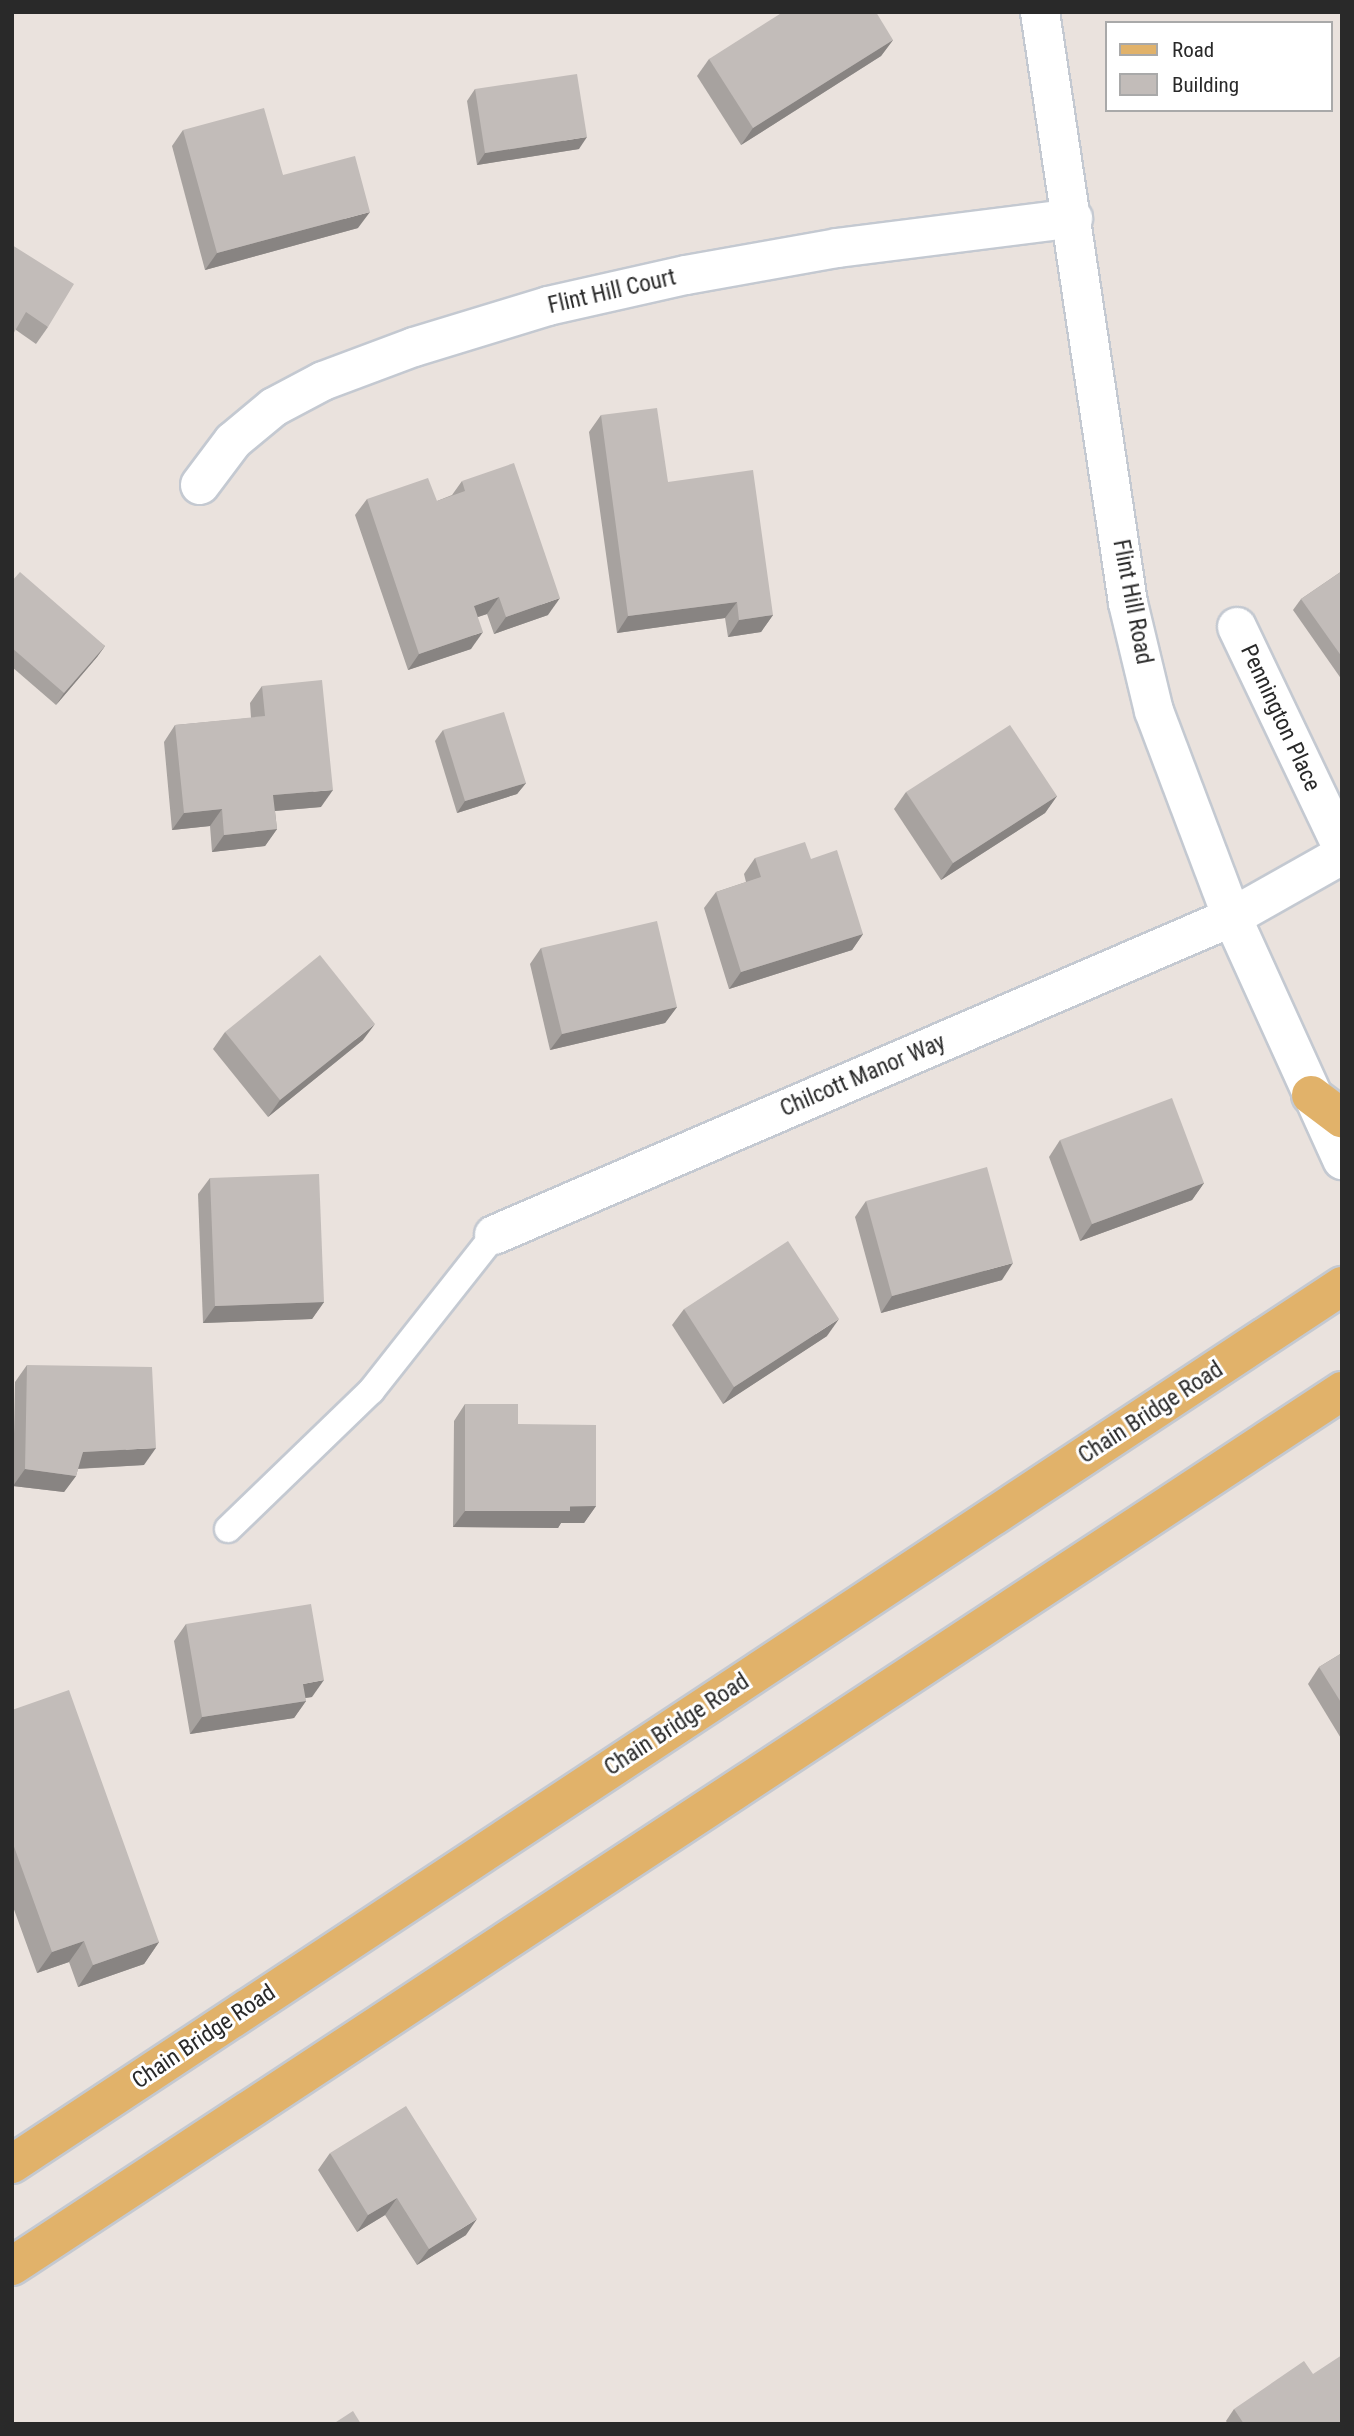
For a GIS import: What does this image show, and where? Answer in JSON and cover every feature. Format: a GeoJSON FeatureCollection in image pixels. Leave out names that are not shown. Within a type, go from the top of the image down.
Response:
{"type":"FeatureCollection","features":[{"type":"Feature","properties":{"kind":"main road"},"geometry":{"type":"LineString","coordinates":[[1311,1095],[1342,1118]]}},
{"type":"Feature","properties":{"kind":"main road","name":"Chain Bridge Road"},"geometry":{"type":"LineString","coordinates":[[12,2164],[1342,1286]]}},
{"type":"Feature","properties":{"kind":"main road"},"geometry":{"type":"LineString","coordinates":[[16,2253],[1342,1391]]}},
{"type":"Feature","properties":{"kind":"street","name":"Flint Hill Road"},"geometry":{"type":"LineString","coordinates":[[1040,12],[1073,218],[1128,603],[1154,711],[1232,917],[1342,1160]]}},
{"type":"Feature","properties":{"kind":"street","name":"Flint Hill Court"},"geometry":{"type":"LineString","coordinates":[[200,485],[233,441],[274,407],[323,381],[414,347],[548,306],[686,275],[837,248],[1073,218]]}},
{"type":"Feature","properties":{"kind":"street","name":"Pennington Place"},"geometry":{"type":"LineString","coordinates":[[1237,627],[1342,847]]}},
{"type":"Feature","properties":{"kind":"street"},"geometry":{"type":"LineString","coordinates":[[1232,917],[1342,855]]}},
{"type":"Feature","properties":{"kind":"street","name":"Chilcott Manor Way"},"geometry":{"type":"LineString","coordinates":[[494,1235],[1232,917]]}},
{"type":"Feature","properties":{"kind":"lane"},"geometry":{"type":"LineString","coordinates":[[228,1529],[370,1391],[494,1235]]}},
{"type":"Feature","properties":{"kind":"building"},"geometry":{"type":"Polygon","coordinates":[[[783,12],[876,12],[893,40],[753,128],[709,59],[783,12]]]}},
{"type":"Feature","properties":{"kind":"building"},"geometry":{"type":"Polygon","coordinates":[[[577,74],[587,137],[485,153],[475,89],[577,74]]]}},
{"type":"Feature","properties":{"kind":"building"},"geometry":{"type":"Polygon","coordinates":[[[264,108],[283,175],[355,156],[370,212],[217,253],[183,130],[264,108]]]}},
{"type":"Feature","properties":{"kind":"building"},"geometry":{"type":"Polygon","coordinates":[[[12,245],[74,284],[48,327],[26,312],[12,336],[12,245]]]}},
{"type":"Feature","properties":{"kind":"building"},"geometry":{"type":"Polygon","coordinates":[[[657,408],[668,482],[753,470],[773,615],[739,620],[737,602],[628,616],[601,415],[657,408]]]}},
{"type":"Feature","properties":{"kind":"building"},"geometry":{"type":"Polygon","coordinates":[[[514,463],[560,598],[506,617],[499,597],[474,606],[483,632],[419,654],[367,499],[428,478],[437,501],[465,491],[462,481],[514,463]]]}},
{"type":"Feature","properties":{"kind":"building"},"geometry":{"type":"Polygon","coordinates":[[[1342,571],[1342,657],[1301,599],[1342,571]]]}},
{"type":"Feature","properties":{"kind":"building"},"geometry":{"type":"Polygon","coordinates":[[[20,572],[105,646],[64,693],[12,648],[12,581],[20,572]]]}},
{"type":"Feature","properties":{"kind":"building"},"geometry":{"type":"Polygon","coordinates":[[[322,680],[333,790],[273,795],[277,829],[224,835],[222,809],[184,813],[175,725],[265,716],[262,686],[322,680]]]}},
{"type":"Feature","properties":{"kind":"building"},"geometry":{"type":"Polygon","coordinates":[[[504,712],[526,783],[465,801],[443,730],[504,712]]]}},
{"type":"Feature","properties":{"kind":"building"},"geometry":{"type":"Polygon","coordinates":[[[1010,725],[1057,796],[953,863],[906,792],[1010,725]]]}},
{"type":"Feature","properties":{"kind":"building"},"geometry":{"type":"Polygon","coordinates":[[[805,842],[811,859],[837,850],[863,934],[741,972],[716,892],[761,877],[755,858],[805,842]]]}},
{"type":"Feature","properties":{"kind":"building"},"geometry":{"type":"Polygon","coordinates":[[[657,921],[677,1007],[562,1034],[541,948],[657,921]]]}},
{"type":"Feature","properties":{"kind":"building"},"geometry":{"type":"Polygon","coordinates":[[[320,955],[375,1024],[280,1100],[225,1032],[320,955]]]}},
{"type":"Feature","properties":{"kind":"building"},"geometry":{"type":"Polygon","coordinates":[[[1172,1098],[1204,1183],[1092,1224],[1060,1140],[1172,1098]]]}},
{"type":"Feature","properties":{"kind":"building"},"geometry":{"type":"Polygon","coordinates":[[[987,1167],[1013,1263],[892,1296],[866,1201],[987,1167]]]}},
{"type":"Feature","properties":{"kind":"building"},"geometry":{"type":"Polygon","coordinates":[[[319,1174],[324,1302],[215,1306],[210,1178],[319,1174]]]}},
{"type":"Feature","properties":{"kind":"building"},"geometry":{"type":"Polygon","coordinates":[[[788,1241],[839,1319],[734,1387],[684,1309],[788,1241]]]}},
{"type":"Feature","properties":{"kind":"building"},"geometry":{"type":"Polygon","coordinates":[[[27,1365],[152,1367],[156,1448],[83,1452],[76,1476],[25,1469],[27,1365]]]}},
{"type":"Feature","properties":{"kind":"building"},"geometry":{"type":"Polygon","coordinates":[[[465,1404],[518,1404],[518,1424],[596,1425],[596,1506],[570,1506],[570,1511],[465,1511],[465,1404]]]}},
{"type":"Feature","properties":{"kind":"building"},"geometry":{"type":"Polygon","coordinates":[[[311,1604],[324,1680],[303,1684],[306,1701],[202,1717],[186,1624],[311,1604]]]}},
{"type":"Feature","properties":{"kind":"building"},"geometry":{"type":"Polygon","coordinates":[[[1342,1653],[1342,1704],[1319,1667],[1342,1653]]]}},
{"type":"Feature","properties":{"kind":"building"},"geometry":{"type":"Polygon","coordinates":[[[69,1690],[159,1942],[93,1965],[84,1941],[52,1952],[12,1841],[12,1710],[69,1690]]]}},
{"type":"Feature","properties":{"kind":"building"},"geometry":{"type":"Polygon","coordinates":[[[406,2106],[477,2219],[429,2249],[397,2198],[368,2215],[330,2153],[406,2106]]]}},
{"type":"Feature","properties":{"kind":"building"},"geometry":{"type":"Polygon","coordinates":[[[1342,2355],[1340,2424],[1244,2424],[1234,2409],[1304,2361],[1313,2374],[1342,2355]]]}},
{"type":"Feature","properties":{"kind":"building"},"geometry":{"type":"Polygon","coordinates":[[[353,2411],[361,2424],[333,2424],[353,2411]]]}}]}
